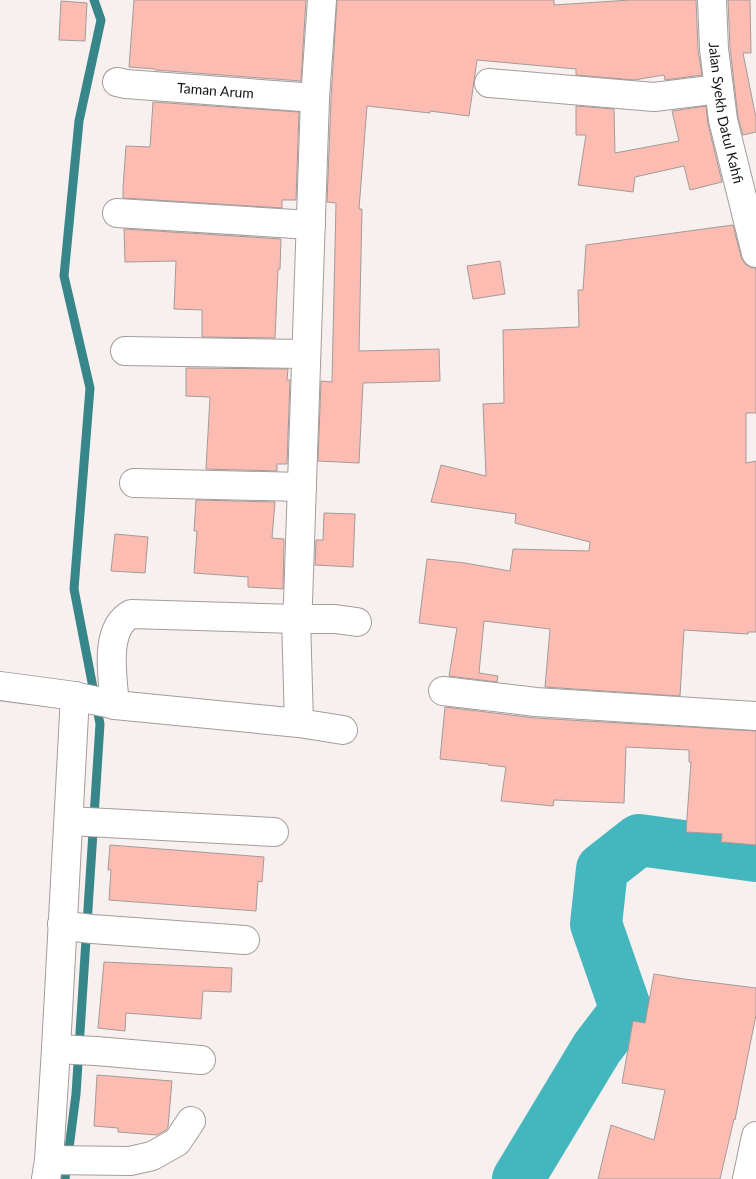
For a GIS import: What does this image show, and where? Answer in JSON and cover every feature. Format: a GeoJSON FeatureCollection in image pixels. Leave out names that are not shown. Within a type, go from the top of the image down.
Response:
{"type":"FeatureCollection","features":[{"type":"Feature","properties":{"kind":"street"},"geometry":{"type":"LineString","coordinates":[[299,723],[296,619],[314,98],[322,0]]}},
{"type":"Feature","properties":{"kind":"street","name":"Jalan Syekh Datul Kahfi"},"geometry":{"type":"LineString","coordinates":[[712,0],[714,49],[724,120],[756,253]]}},
{"type":"Feature","properties":{"kind":"street","name":"Taman Arum"},"geometry":{"type":"LineString","coordinates":[[117,82],[314,98]]}},
{"type":"Feature","properties":{"kind":"street"},"geometry":{"type":"LineString","coordinates":[[489,83],[654,97],[719,89]]}},
{"type":"Feature","properties":{"kind":"street"},"geometry":{"type":"LineString","coordinates":[[118,214],[311,225]]}},
{"type":"Feature","properties":{"kind":"street"},"geometry":{"type":"LineString","coordinates":[[125,350],[306,354]]}},
{"type":"Feature","properties":{"kind":"street"},"geometry":{"type":"LineString","coordinates":[[134,483],[302,487]]}},
{"type":"Feature","properties":{"kind":"street"},"geometry":{"type":"LineString","coordinates":[[191,1121],[177,1142],[152,1156],[130,1161],[58,1165],[76,1050],[76,927],[86,822],[94,700],[112,657],[116,630],[121,622],[131,614],[335,619],[357,622]]}},
{"type":"Feature","properties":{"kind":"street"},"geometry":{"type":"LineString","coordinates":[[0,686],[94,700],[299,723],[343,730]]}},
{"type":"Feature","properties":{"kind":"street"},"geometry":{"type":"LineString","coordinates":[[443,692],[536,702],[756,716]]}},
{"type":"Feature","properties":{"kind":"street"},"geometry":{"type":"LineString","coordinates":[[86,822],[274,832]]}},
{"type":"Feature","properties":{"kind":"street"},"geometry":{"type":"LineString","coordinates":[[76,927],[245,940]]}},
{"type":"Feature","properties":{"kind":"street"},"geometry":{"type":"LineString","coordinates":[[76,1050],[201,1060]]}},
{"type":"Feature","properties":{"kind":"street"},"geometry":{"type":"LineString","coordinates":[[747,1179],[756,1136]]}},
{"type":"Feature","properties":{"kind":"building"},"geometry":{"type":"Polygon","coordinates":[[[134,0],[306,0],[301,81],[129,67],[134,0]]]}},
{"type":"Feature","properties":{"kind":"building"},"geometry":{"type":"Polygon","coordinates":[[[337,0],[554,0],[554,5],[630,0],[696,0],[698,50],[702,75],[665,80],[664,75],[634,80],[576,75],[576,69],[477,60],[469,116],[367,106],[359,209],[362,209],[359,351],[439,349],[440,381],[363,383],[359,463],[318,461],[321,381],[332,382],[336,203],[327,202],[337,0]]]}},
{"type":"Feature","properties":{"kind":"building"},"geometry":{"type":"Polygon","coordinates":[[[728,0],[750,0],[751,53],[743,53],[756,118],[756,132],[743,135],[738,117],[730,48],[728,0]]]}},
{"type":"Feature","properties":{"kind":"building"},"geometry":{"type":"Polygon","coordinates":[[[61,1],[87,3],[85,41],[59,40],[61,1]]]}},
{"type":"Feature","properties":{"kind":"building"},"geometry":{"type":"Polygon","coordinates":[[[153,102],[299,112],[296,200],[282,200],[282,208],[123,198],[126,146],[150,147],[153,102]]]}},
{"type":"Feature","properties":{"kind":"building"},"geometry":{"type":"Polygon","coordinates":[[[576,106],[614,109],[615,153],[679,141],[672,111],[706,106],[708,124],[722,182],[690,190],[684,166],[635,177],[633,192],[578,185],[586,135],[576,135],[576,106]]]}},
{"type":"Feature","properties":{"kind":"building"},"geometry":{"type":"Polygon","coordinates":[[[733,225],[741,257],[745,264],[751,268],[756,268],[756,413],[746,413],[746,463],[756,461],[756,632],[748,632],[748,634],[684,630],[680,696],[545,687],[550,629],[484,621],[479,673],[498,676],[497,682],[449,676],[457,628],[419,623],[427,559],[510,571],[513,549],[589,551],[590,542],[515,523],[516,514],[431,502],[441,465],[486,476],[483,404],[504,403],[503,330],[579,327],[578,290],[583,290],[586,245],[733,225]]]}},
{"type":"Feature","properties":{"kind":"building"},"geometry":{"type":"Polygon","coordinates":[[[124,229],[281,239],[275,338],[202,337],[202,310],[174,309],[176,261],[125,262],[124,229]]]}},
{"type":"Feature","properties":{"kind":"building"},"geometry":{"type":"Polygon","coordinates":[[[500,261],[505,294],[473,299],[467,266],[500,261]]]}},
{"type":"Feature","properties":{"kind":"building"},"geometry":{"type":"Polygon","coordinates":[[[186,368],[288,369],[287,380],[290,380],[287,464],[277,464],[277,471],[206,469],[210,397],[186,396],[186,368]]]}},
{"type":"Feature","properties":{"kind":"building"},"geometry":{"type":"Polygon","coordinates":[[[196,500],[275,502],[272,538],[284,539],[283,589],[248,587],[248,577],[194,573],[197,531],[194,531],[196,500]]]}},
{"type":"Feature","properties":{"kind":"building"},"geometry":{"type":"Polygon","coordinates":[[[324,513],[355,514],[353,567],[315,565],[316,540],[323,540],[324,513]]]}},
{"type":"Feature","properties":{"kind":"building"},"geometry":{"type":"Polygon","coordinates":[[[115,534],[148,537],[145,573],[111,571],[115,534]]]}},
{"type":"Feature","properties":{"kind":"building"},"geometry":{"type":"Polygon","coordinates":[[[445,707],[535,718],[756,731],[756,845],[721,842],[722,834],[686,832],[691,762],[689,762],[689,750],[626,747],[624,803],[554,800],[553,806],[501,801],[506,767],[440,759],[445,707]]]}},
{"type":"Feature","properties":{"kind":"building"},"geometry":{"type":"Polygon","coordinates":[[[110,845],[264,857],[262,882],[258,881],[256,911],[109,900],[111,870],[108,870],[110,845]]]}},
{"type":"Feature","properties":{"kind":"building"},"geometry":{"type":"Polygon","coordinates":[[[104,962],[232,968],[231,992],[203,991],[201,1019],[126,1013],[125,1031],[98,1028],[104,962]]]}},
{"type":"Feature","properties":{"kind":"building"},"geometry":{"type":"Polygon","coordinates":[[[654,974],[756,988],[756,1015],[735,1120],[720,1179],[598,1179],[611,1125],[654,1140],[665,1090],[622,1083],[633,1021],[645,1023],[654,974]]]}},
{"type":"Feature","properties":{"kind":"building"},"geometry":{"type":"Polygon","coordinates":[[[97,1075],[172,1081],[168,1127],[166,1130],[157,1135],[118,1132],[118,1128],[94,1126],[97,1075]]]}},
{"type":"Feature","properties":{"kind":"waterway"},"geometry":{"type":"LineString","coordinates":[[65,1179],[76,1094],[100,724],[74,589],[90,388],[64,276],[79,121],[101,20],[94,0]]}},
{"type":"Feature","properties":{"kind":"waterway"},"geometry":{"type":"LineString","coordinates":[[518,1179],[597,1048],[626,1010],[596,924],[602,869],[639,840],[756,856]]}}]}
